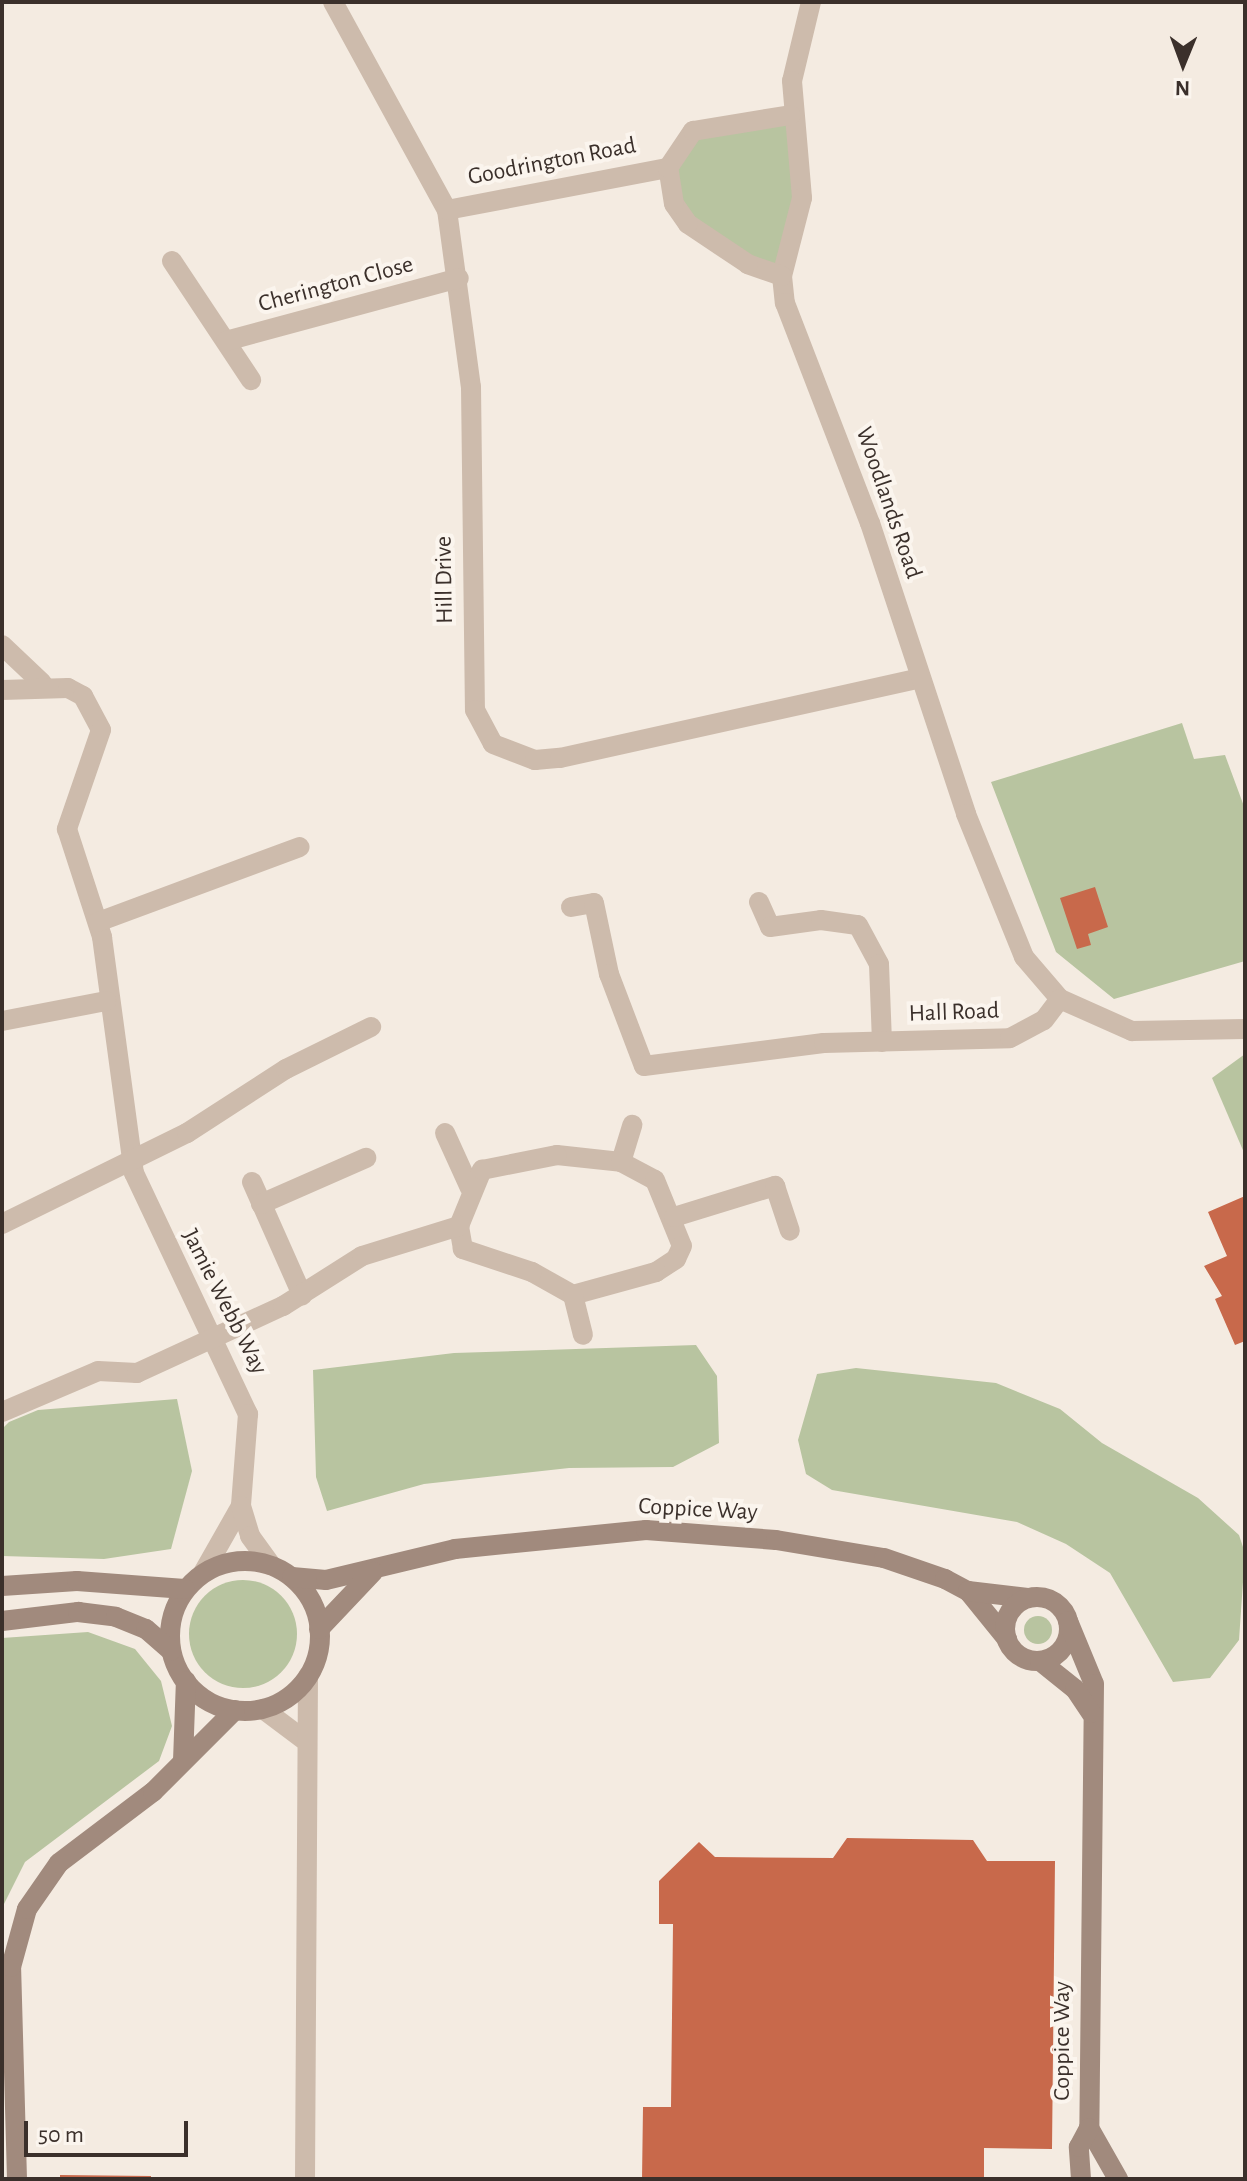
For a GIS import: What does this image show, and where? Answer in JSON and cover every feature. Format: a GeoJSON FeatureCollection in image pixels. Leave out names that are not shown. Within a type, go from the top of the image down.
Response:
{"type":"FeatureCollection","features":[{"type":"Feature","properties":{"kind":"street","name":"Hill Drive"},"geometry":{"type":"LineString","coordinates":[[333,2],[447,210],[459,278],[471,387],[472,671],[475,710],[493,744],[535,760],[560,758],[920,678]]}},
{"type":"Feature","properties":{"kind":"street","name":"Woodlands Road"},"geometry":{"type":"LineString","coordinates":[[811,2],[791,115],[802,198],[782,276],[785,303],[1024,957],[1060,999]]}},
{"type":"Feature","properties":{"kind":"street","name":"Goodrington Road"},"geometry":{"type":"LineString","coordinates":[[447,210],[668,168],[703,127],[791,115]]}},
{"type":"Feature","properties":{"kind":"street","name":"Goodrington Road"},"geometry":{"type":"LineString","coordinates":[[668,168],[674,204],[688,224],[748,264],[782,276]]}},
{"type":"Feature","properties":{"kind":"street"},"geometry":{"type":"LineString","coordinates":[[172,261],[251,380]]}},
{"type":"Feature","properties":{"kind":"street","name":"Cherington Close"},"geometry":{"type":"LineString","coordinates":[[226,341],[459,278]]}},
{"type":"Feature","properties":{"kind":"street"},"geometry":{"type":"LineString","coordinates":[[2,645],[42,683]]}},
{"type":"Feature","properties":{"kind":"street"},"geometry":{"type":"LineString","coordinates":[[2,690],[42,683]]}},
{"type":"Feature","properties":{"kind":"street","name":"Jamie Webb Way"},"geometry":{"type":"LineString","coordinates":[[42,683],[83,696],[101,730],[67,829],[98,922],[106,1001],[133,1167],[248,1414],[241,1506],[250,1536],[271,1565]]}},
{"type":"Feature","properties":{"kind":"street"},"geometry":{"type":"LineString","coordinates":[[98,922],[300,847]]}},
{"type":"Feature","properties":{"kind":"street"},"geometry":{"type":"LineString","coordinates":[[759,902],[770,927],[821,920],[858,925],[879,964],[882,1042]]}},
{"type":"Feature","properties":{"kind":"street","name":"Hall Road"},"geometry":{"type":"LineString","coordinates":[[571,907],[594,903],[609,974],[644,1066],[882,1042],[1010,1038],[1044,1020],[1060,999]]}},
{"type":"Feature","properties":{"kind":"street"},"geometry":{"type":"LineString","coordinates":[[1060,999],[1132,1031],[1245,1029]]}},
{"type":"Feature","properties":{"kind":"street"},"geometry":{"type":"LineString","coordinates":[[2,1021],[106,1001]]}},
{"type":"Feature","properties":{"kind":"street"},"geometry":{"type":"LineString","coordinates":[[2,1224],[133,1167],[371,1027]]}},
{"type":"Feature","properties":{"kind":"street"},"geometry":{"type":"LineString","coordinates":[[621,1162],[632,1125]]}},
{"type":"Feature","properties":{"kind":"street"},"geometry":{"type":"LineString","coordinates":[[445,1133],[470,1188]]}},
{"type":"Feature","properties":{"kind":"street"},"geometry":{"type":"LineString","coordinates":[[523,1157],[621,1162],[655,1180],[674,1217],[682,1246],[676,1259],[656,1272],[573,1295],[532,1272],[475,1259],[459,1240],[459,1226],[470,1188],[482,1170],[523,1157]]}},
{"type":"Feature","properties":{"kind":"street"},"geometry":{"type":"LineString","coordinates":[[261,1204],[366,1158]]}},
{"type":"Feature","properties":{"kind":"street"},"geometry":{"type":"LineString","coordinates":[[252,1182],[302,1295]]}},
{"type":"Feature","properties":{"kind":"street"},"geometry":{"type":"LineString","coordinates":[[674,1217],[775,1186],[790,1231]]}},
{"type":"Feature","properties":{"kind":"street"},"geometry":{"type":"LineString","coordinates":[[2,1412],[98,1371],[137,1373],[302,1295],[362,1256],[459,1226]]}},
{"type":"Feature","properties":{"kind":"street"},"geometry":{"type":"LineString","coordinates":[[573,1295],[583,1335]]}},
{"type":"Feature","properties":{"kind":"street","name":"Jamie Webb Way"},"geometry":{"type":"LineString","coordinates":[[203,1573],[241,1506]]}},
{"type":"Feature","properties":{"kind":"street","name":"Coppice Way"},"geometry":{"type":"LineString","coordinates":[[292,1577],[373,1572],[455,1549],[646,1530],[884,1558],[968,1591],[1028,1598]]}},
{"type":"Feature","properties":{"kind":"street"},"geometry":{"type":"LineString","coordinates":[[171,1651],[172,1619],[185,1589],[203,1573],[224,1563],[271,1565],[292,1577],[313,1604],[319,1629],[308,1676],[303,1739],[305,2179]]}},
{"type":"Feature","properties":{"kind":"street"},"geometry":{"type":"LineString","coordinates":[[319,1629],[373,1572]]}},
{"type":"Feature","properties":{"kind":"street"},"geometry":{"type":"LineString","coordinates":[[2,1586],[77,1581],[185,1589]]}},
{"type":"Feature","properties":{"kind":"street","name":"Coppice Way"},"geometry":{"type":"LineString","coordinates":[[968,1591],[1007,1639]]}},
{"type":"Feature","properties":{"kind":"street"},"geometry":{"type":"LineString","coordinates":[[1040,1661],[1060,1652],[1068,1621],[1048,1598],[1028,1598],[1006,1618],[1007,1639],[1018,1655],[1040,1661],[1075,1689],[1091,1713]]}},
{"type":"Feature","properties":{"kind":"street"},"geometry":{"type":"LineString","coordinates":[[2,1621],[78,1612],[116,1617],[146,1629],[171,1651],[186,1681],[216,1705],[235,1710],[263,1709],[308,1676]]}},
{"type":"Feature","properties":{"kind":"street","name":"Coppice Way"},"geometry":{"type":"LineString","coordinates":[[1068,1621],[1086,1650],[1091,1713],[1089,2128],[1079,2147],[1081,2179]]}},
{"type":"Feature","properties":{"kind":"street"},"geometry":{"type":"LineString","coordinates":[[183,1761],[186,1681]]}},
{"type":"Feature","properties":{"kind":"street"},"geometry":{"type":"LineString","coordinates":[[263,1709],[303,1739]]}},
{"type":"Feature","properties":{"kind":"street"},"geometry":{"type":"LineString","coordinates":[[17,2179],[11,1967],[27,1909],[59,1863],[183,1761],[235,1710]]}},
{"type":"Feature","properties":{"kind":"street","name":"Coppice Way"},"geometry":{"type":"LineString","coordinates":[[1089,2128],[1118,2179]]}},
{"type":"Feature","properties":{"kind":"green space"},"geometry":{"type":"Polygon","coordinates":[[[791,115],[803,168],[782,276],[674,204],[679,147],[693,131],[791,115]]]}},
{"type":"Feature","properties":{"kind":"green space"},"geometry":{"type":"Polygon","coordinates":[[[1182,723],[1194,759],[1225,755],[1245,809],[1245,961],[1114,999],[1056,952],[991,782],[1182,723]]]}},
{"type":"Feature","properties":{"kind":"green space"},"geometry":{"type":"Polygon","coordinates":[[[1245,1054],[1245,1155],[1212,1078],[1245,1054]]]}},
{"type":"Feature","properties":{"kind":"green space"},"geometry":{"type":"Polygon","coordinates":[[[696,1345],[717,1376],[719,1443],[673,1467],[569,1468],[424,1484],[327,1511],[316,1477],[313,1370],[454,1353],[696,1345]]]}},
{"type":"Feature","properties":{"kind":"green space"},"geometry":{"type":"Polygon","coordinates":[[[856,1368],[996,1383],[1060,1409],[1102,1443],[1198,1498],[1239,1535],[1245,1553],[1239,1640],[1210,1678],[1173,1682],[1110,1573],[1066,1544],[1017,1522],[832,1490],[806,1474],[798,1440],[817,1374],[856,1368]]]}},
{"type":"Feature","properties":{"kind":"green space"},"geometry":{"type":"Polygon","coordinates":[[[177,1399],[192,1471],[171,1549],[104,1559],[2,1556],[2,1429],[9,1422],[38,1410],[177,1399]]]}},
{"type":"Feature","properties":{"kind":"green space"},"geometry":{"type":"Polygon","coordinates":[[[243,1580],[264,1584],[281,1596],[293,1613],[297,1634],[293,1655],[281,1672],[264,1684],[243,1688],[222,1684],[205,1672],[193,1655],[189,1634],[193,1613],[205,1596],[222,1584],[243,1580]]]}},
{"type":"Feature","properties":{"kind":"green space"},"geometry":{"type":"Polygon","coordinates":[[[1038,1616],[1048,1620],[1052,1630],[1048,1640],[1038,1644],[1028,1640],[1024,1630],[1028,1620],[1038,1616]]]}},
{"type":"Feature","properties":{"kind":"green space"},"geometry":{"type":"Polygon","coordinates":[[[88,1632],[135,1649],[161,1681],[172,1726],[159,1761],[25,1862],[2,1908],[2,1638],[88,1632]]]}},
{"type":"Feature","properties":{"kind":"building"},"geometry":{"type":"Polygon","coordinates":[[[1095,887],[1108,927],[1088,934],[1091,945],[1077,949],[1060,898],[1095,887]]]}},
{"type":"Feature","properties":{"kind":"building"},"geometry":{"type":"Polygon","coordinates":[[[1245,1196],[1245,1341],[1235,1345],[1215,1299],[1222,1296],[1204,1266],[1227,1256],[1208,1212],[1245,1196]]]}},
{"type":"Feature","properties":{"kind":"building"},"geometry":{"type":"Polygon","coordinates":[[[847,1838],[973,1840],[987,1861],[1055,1861],[1052,2149],[984,2148],[984,2179],[642,2179],[643,2107],[671,2107],[673,1924],[659,1924],[659,1881],[699,1842],[715,1857],[833,1858],[847,1838]]]}},
{"type":"Feature","properties":{"kind":"building"},"geometry":{"type":"Polygon","coordinates":[[[60,2175],[151,2176],[151,2179],[60,2179],[60,2175]]]}}]}
